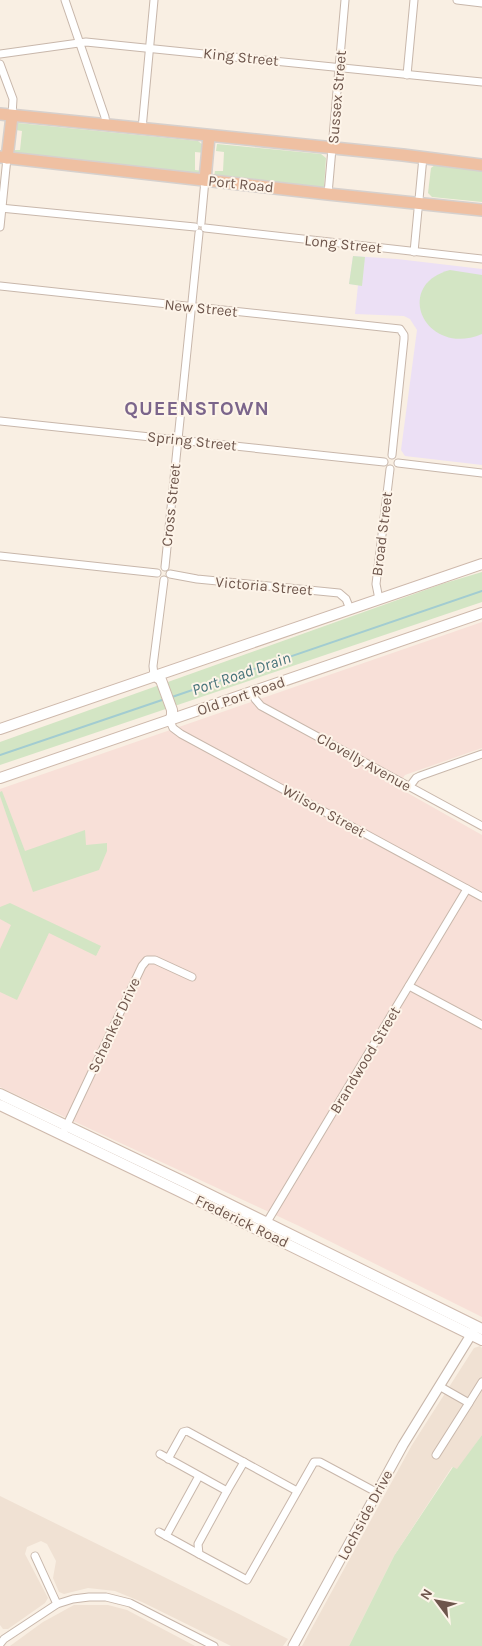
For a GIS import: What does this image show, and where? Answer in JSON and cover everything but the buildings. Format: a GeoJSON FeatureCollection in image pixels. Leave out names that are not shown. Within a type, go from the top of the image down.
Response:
{"type":"FeatureCollection","features":[{"type":"Feature","properties":{"kind":"highway"},"geometry":{"type":"LineString","coordinates":[[0,114],[142,130],[423,157],[482,165]]}},
{"type":"Feature","properties":{"kind":"highway"},"geometry":{"type":"LineString","coordinates":[[4,158],[12,116]]}},
{"type":"Feature","properties":{"kind":"highway"},"geometry":{"type":"LineString","coordinates":[[205,180],[209,136]]}},
{"type":"Feature","properties":{"kind":"highway","name":"Port Road"},"geometry":{"type":"LineString","coordinates":[[4,158],[482,210]]}},
{"type":"Feature","properties":{"kind":"main road"},"geometry":{"type":"LineString","coordinates":[[0,729],[158,678],[482,564]]}},
{"type":"Feature","properties":{"kind":"main road","name":"Old Port Road"},"geometry":{"type":"LineString","coordinates":[[0,778],[482,613]]}},
{"type":"Feature","properties":{"kind":"main road"},"geometry":{"type":"LineString","coordinates":[[158,678],[172,710],[170,721]]}},
{"type":"Feature","properties":{"kind":"main road","name":"Frederick Road"},"geometry":{"type":"LineString","coordinates":[[0,1094],[64,1130],[477,1330],[482,1340]]}},
{"type":"Feature","properties":{"kind":"main road","name":"Frederick Road"},"geometry":{"type":"LineString","coordinates":[[0,1105],[64,1130]]}},
{"type":"Feature","properties":{"kind":"street"},"geometry":{"type":"LineString","coordinates":[[66,0],[106,125]]}},
{"type":"Feature","properties":{"kind":"street"},"geometry":{"type":"LineString","coordinates":[[142,130],[154,0]]}},
{"type":"Feature","properties":{"kind":"street","name":"Sussex Street"},"geometry":{"type":"LineString","coordinates":[[328,194],[345,0]]}},
{"type":"Feature","properties":{"kind":"street"},"geometry":{"type":"LineString","coordinates":[[407,75],[414,0]]}},
{"type":"Feature","properties":{"kind":"street"},"geometry":{"type":"LineString","coordinates":[[456,0],[482,2]]}},
{"type":"Feature","properties":{"kind":"street","name":"King Street"},"geometry":{"type":"LineString","coordinates":[[0,54],[86,42],[482,82]]}},
{"type":"Feature","properties":{"kind":"street"},"geometry":{"type":"LineString","coordinates":[[0,64],[13,99],[12,116]]}},
{"type":"Feature","properties":{"kind":"street"},"geometry":{"type":"LineString","coordinates":[[414,252],[423,157]]}},
{"type":"Feature","properties":{"kind":"street"},"geometry":{"type":"LineString","coordinates":[[0,226],[4,158]]}},
{"type":"Feature","properties":{"kind":"street","name":"Cross Street"},"geometry":{"type":"LineString","coordinates":[[165,567],[205,180]]}},
{"type":"Feature","properties":{"kind":"street","name":"Long Street"},"geometry":{"type":"LineString","coordinates":[[1,208],[482,259]]}},
{"type":"Feature","properties":{"kind":"street","name":"New Street"},"geometry":{"type":"LineString","coordinates":[[0,286],[396,328],[402,331],[404,339],[392,455]]}},
{"type":"Feature","properties":{"kind":"street","name":"Spring Street"},"geometry":{"type":"LineString","coordinates":[[0,421],[384,462]]}},
{"type":"Feature","properties":{"kind":"street"},"geometry":{"type":"LineString","coordinates":[[392,455],[396,457],[398,464],[396,468],[390,469],[384,462],[386,457],[392,455]]}},
{"type":"Feature","properties":{"kind":"street"},"geometry":{"type":"LineString","coordinates":[[398,464],[482,473]]}},
{"type":"Feature","properties":{"kind":"street","name":"Broad Street"},"geometry":{"type":"LineString","coordinates":[[380,599],[376,584],[390,469]]}},
{"type":"Feature","properties":{"kind":"street"},"geometry":{"type":"LineString","coordinates":[[0,556],[157,573]]}},
{"type":"Feature","properties":{"kind":"street"},"geometry":{"type":"LineString","coordinates":[[157,573],[160,568],[165,567],[169,569],[170,574],[164,580],[153,666],[158,678]]}},
{"type":"Feature","properties":{"kind":"street"},"geometry":{"type":"LineString","coordinates":[[157,573],[158,577],[164,580]]}},
{"type":"Feature","properties":{"kind":"street","name":"Victoria Street"},"geometry":{"type":"LineString","coordinates":[[170,574],[197,579],[339,593],[346,599],[350,609]]}},
{"type":"Feature","properties":{"kind":"street","name":"Clovelly Avenue"},"geometry":{"type":"LineString","coordinates":[[252,692],[255,700],[261,706],[482,826]]}},
{"type":"Feature","properties":{"kind":"street","name":"Wilson Street"},"geometry":{"type":"LineString","coordinates":[[170,721],[173,728],[181,734],[482,897]]}},
{"type":"Feature","properties":{"kind":"street"},"geometry":{"type":"LineString","coordinates":[[410,786],[420,776],[482,754]]}},
{"type":"Feature","properties":{"kind":"street","name":"Brandwood Street"},"geometry":{"type":"LineString","coordinates":[[264,1227],[467,889]]}},
{"type":"Feature","properties":{"kind":"street","name":"Schenker Drive"},"geometry":{"type":"LineString","coordinates":[[64,1130],[142,966],[147,960],[155,960],[192,977]]}},
{"type":"Feature","properties":{"kind":"street"},"geometry":{"type":"LineString","coordinates":[[409,986],[482,1025]]}},
{"type":"Feature","properties":{"kind":"street","name":"Lochside Drive"},"geometry":{"type":"LineString","coordinates":[[293,1646],[403,1445],[477,1330]]}},
{"type":"Feature","properties":{"kind":"street"},"geometry":{"type":"LineString","coordinates":[[436,1455],[482,1382]]}},
{"type":"Feature","properties":{"kind":"street"},"geometry":{"type":"LineString","coordinates":[[440,1386],[469,1403]]}},
{"type":"Feature","properties":{"kind":"street"},"geometry":{"type":"LineString","coordinates":[[168,1458],[183,1432],[188,1430],[297,1491]]}},
{"type":"Feature","properties":{"kind":"street"},"geometry":{"type":"LineString","coordinates":[[160,1454],[227,1491]]}},
{"type":"Feature","properties":{"kind":"street"},"geometry":{"type":"LineString","coordinates":[[199,1554],[198,1544],[244,1462]]}},
{"type":"Feature","properties":{"kind":"street"},"geometry":{"type":"LineString","coordinates":[[159,1532],[247,1580],[314,1462],[320,1462],[376,1492]]}},
{"type":"Feature","properties":{"kind":"street"},"geometry":{"type":"LineString","coordinates":[[166,1536],[200,1476]]}},
{"type":"Feature","properties":{"kind":"street"},"geometry":{"type":"LineString","coordinates":[[35,1556],[57,1604]]}},
{"type":"Feature","properties":{"kind":"street"},"geometry":{"type":"LineString","coordinates":[[1,1639],[57,1604],[73,1599],[106,1597],[130,1604],[214,1646]]}},
{"type":"Feature","properties":{"kind":"shaded area"},"geometry":{"type":"Polygon","coordinates":[[[353,256],[482,269],[482,465],[405,456],[401,450],[417,330],[410,319],[404,316],[355,314],[358,285],[349,284],[353,256]]]}},
{"type":"Feature","properties":{"kind":"shaded area"},"geometry":{"type":"Polygon","coordinates":[[[482,622],[482,748],[405,775],[397,787],[482,835],[482,1317],[299,1226],[0,1087],[0,789],[482,622]]]}},
{"type":"Feature","properties":{"kind":"shaded area"},"geometry":{"type":"Polygon","coordinates":[[[480,1346],[482,1348],[482,1435],[457,1470],[452,1467],[394,1556],[349,1646],[302,1646],[412,1445],[474,1348],[480,1346]]]}},
{"type":"Feature","properties":{"kind":"shaded area"},"geometry":{"type":"Polygon","coordinates":[[[0,1496],[288,1639],[283,1646],[231,1646],[142,1602],[115,1591],[88,1588],[64,1594],[59,1592],[53,1578],[56,1561],[47,1544],[41,1541],[27,1547],[25,1554],[48,1598],[45,1603],[8,1629],[3,1629],[0,1625],[0,1496]]]}},
{"type":"Feature","properties":{"kind":"shaded area"},"geometry":{"type":"Polygon","coordinates":[[[74,1605],[108,1605],[127,1610],[195,1646],[10,1646],[43,1622],[74,1605]]]}},
{"type":"Feature","properties":{"kind":"green space"},"geometry":{"type":"Polygon","coordinates":[[[18,123],[198,141],[204,146],[205,153],[195,152],[195,170],[204,171],[201,175],[15,155],[14,150],[20,150],[22,131],[16,130],[18,123]]]}},
{"type":"Feature","properties":{"kind":"green space"},"geometry":{"type":"Polygon","coordinates":[[[217,144],[321,154],[326,158],[324,188],[214,176],[215,171],[223,171],[224,152],[216,151],[217,144]]]}},
{"type":"Feature","properties":{"kind":"green space"},"geometry":{"type":"Polygon","coordinates":[[[435,165],[482,171],[482,202],[432,197],[428,193],[431,168],[435,165]]]}},
{"type":"Feature","properties":{"kind":"green space"},"geometry":{"type":"Polygon","coordinates":[[[353,256],[365,257],[362,286],[349,284],[353,256]]]}},
{"type":"Feature","properties":{"kind":"green space"},"geometry":{"type":"Polygon","coordinates":[[[450,270],[482,275],[482,334],[462,339],[445,336],[432,328],[423,317],[420,303],[423,290],[432,278],[450,270]]]}},
{"type":"Feature","properties":{"kind":"green space"},"geometry":{"type":"Polygon","coordinates":[[[482,572],[482,602],[0,765],[0,742],[442,584],[482,572]]]}},
{"type":"Feature","properties":{"kind":"green space"},"geometry":{"type":"Polygon","coordinates":[[[2,791],[25,851],[85,830],[86,845],[107,843],[107,851],[99,870],[33,892],[0,796],[2,791]]]}},
{"type":"Feature","properties":{"kind":"green space"},"geometry":{"type":"Polygon","coordinates":[[[10,903],[101,946],[96,956],[49,933],[17,1000],[0,992],[0,949],[11,925],[0,919],[0,907],[10,903]]]}},
{"type":"Feature","properties":{"kind":"green space"},"geometry":{"type":"Polygon","coordinates":[[[482,1435],[482,1646],[349,1646],[394,1556],[453,1467],[457,1469],[482,1435]]]}},
{"type":"Feature","properties":{"kind":"waterway","name":"Port Road Drain"},"geometry":{"type":"LineString","coordinates":[[172,697],[482,591]]}},
{"type":"Feature","properties":{"kind":"waterway","name":"Port Road Drain"},"geometry":{"type":"LineString","coordinates":[[0,755],[165,699]]}},
{"type":"Feature","properties":{"kind":"district","name":"QUEENSTOWN"},"geometry":{"type":"Point","coordinates":[197,408]}}]}
